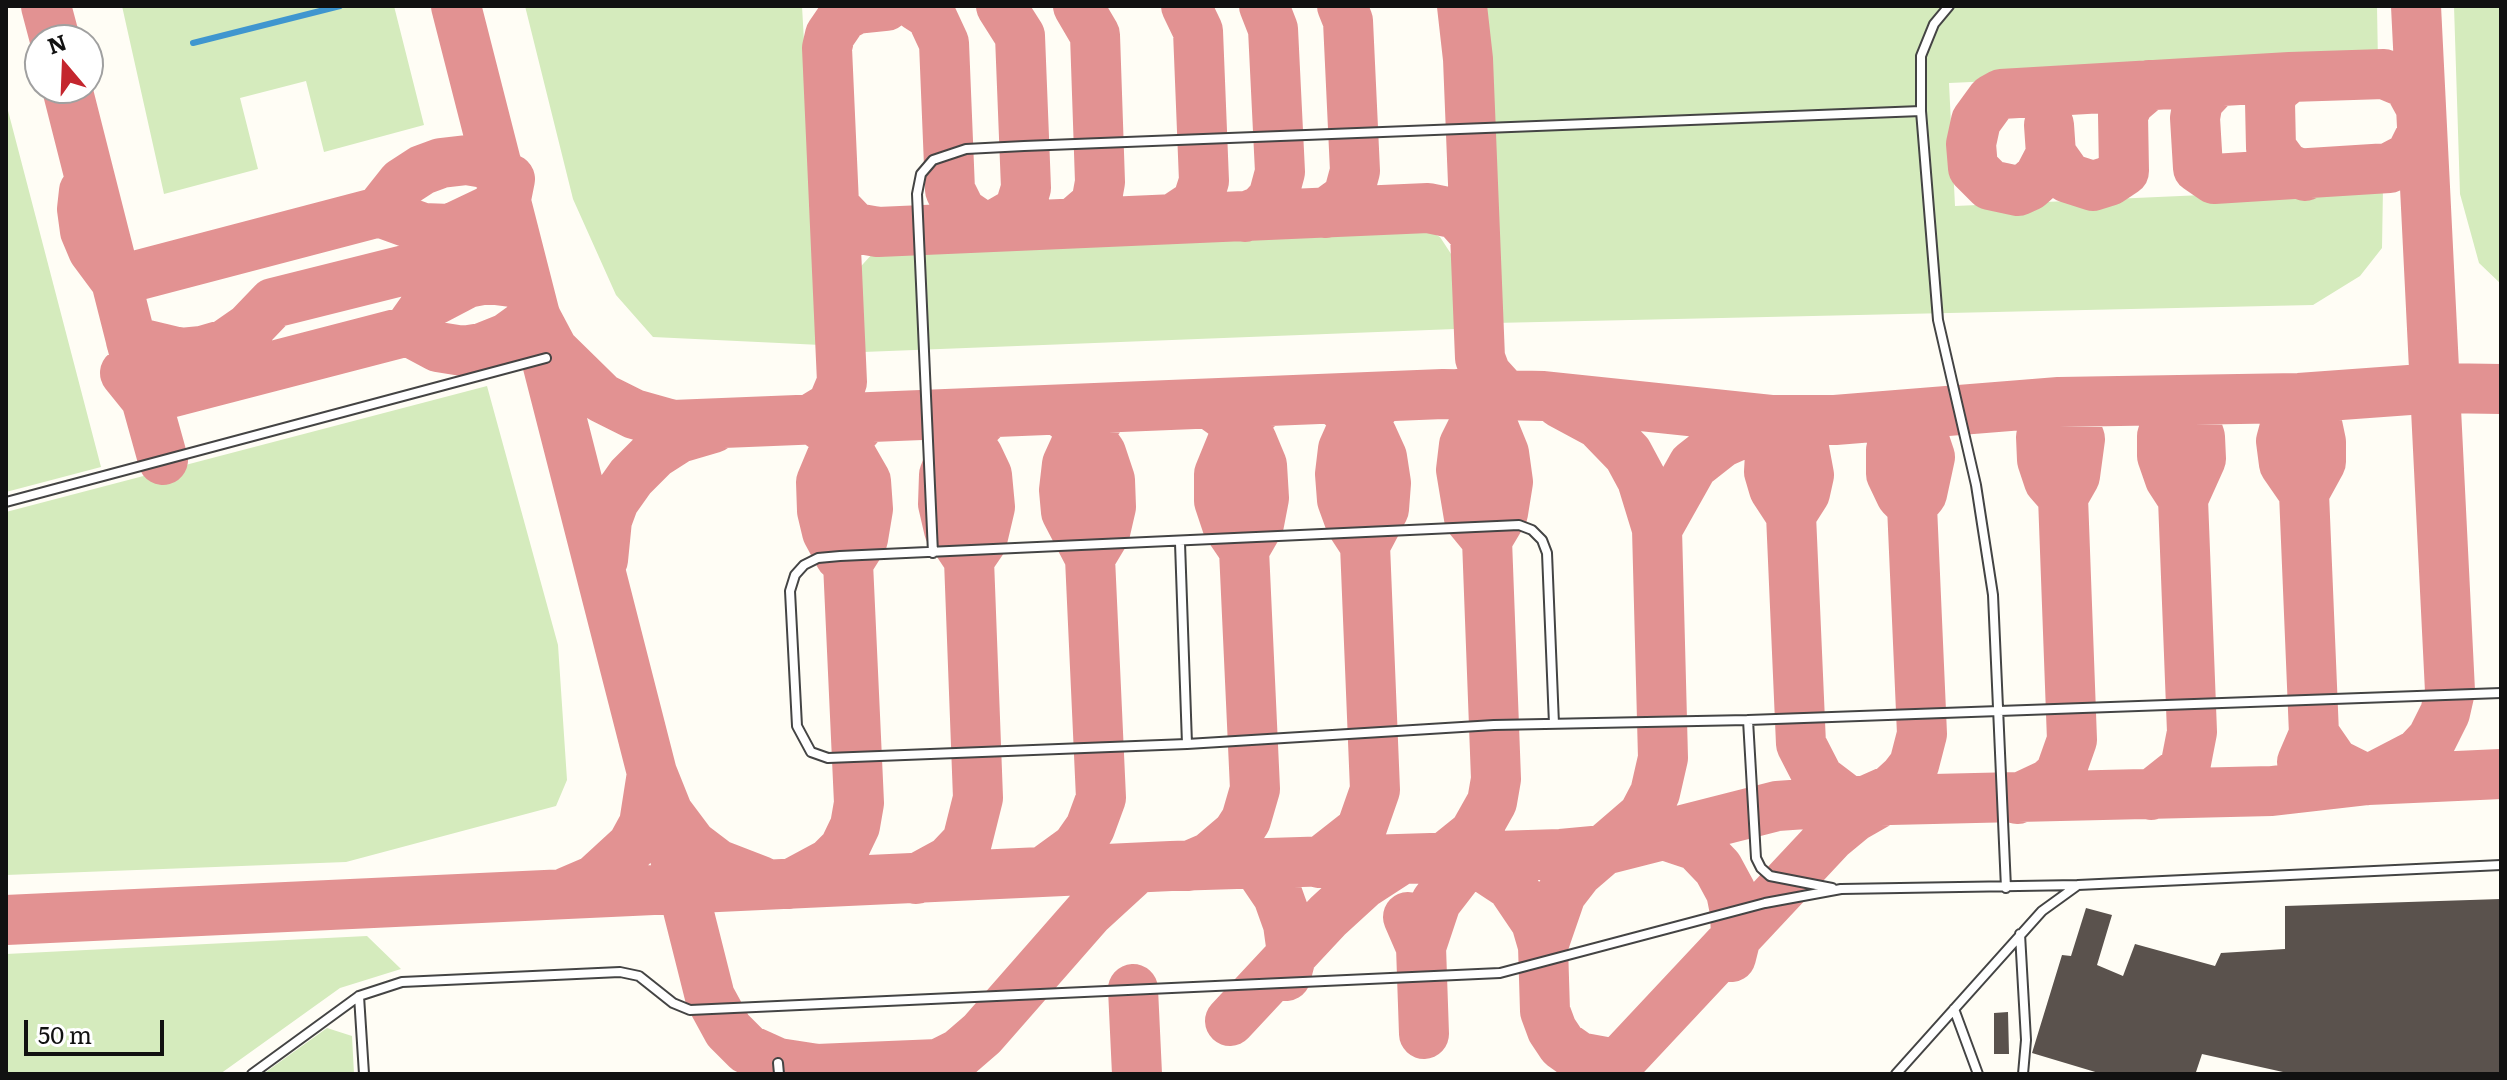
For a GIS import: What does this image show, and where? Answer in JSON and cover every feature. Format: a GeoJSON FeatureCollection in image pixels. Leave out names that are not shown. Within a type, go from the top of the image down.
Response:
{"type":"FeatureCollection","features":[{"type":"Feature","properties":{"kind":"lane"},"geometry":{"type":"LineString","coordinates":[[1949,6],[1934,24],[1921,56],[1921,111],[1938,320],[1986,540],[1993,595],[2006,888]]}},
{"type":"Feature","properties":{"kind":"lane"},"geometry":{"type":"LineString","coordinates":[[933,553],[917,194],[921,174],[933,160],[966,149],[1921,111]]}},
{"type":"Feature","properties":{"kind":"lane"},"geometry":{"type":"LineString","coordinates":[[6,502],[546,358]]}},
{"type":"Feature","properties":{"kind":"lane"},"geometry":{"type":"LineString","coordinates":[[1554,724],[1547,553],[1542,540],[1532,530],[1519,525],[818,558],[795,575],[790,591],[797,726],[811,752],[828,758],[1187,744],[1554,724],[2501,693]]}},
{"type":"Feature","properties":{"kind":"lane"},"geometry":{"type":"LineString","coordinates":[[1180,543],[1187,744]]}},
{"type":"Feature","properties":{"kind":"lane"},"geometry":{"type":"LineString","coordinates":[[1748,720],[1756,858],[1761,868],[1779,879],[1841,889],[2006,888],[2501,865]]}},
{"type":"Feature","properties":{"kind":"lane"},"geometry":{"type":"LineString","coordinates":[[1896,1074],[2042,911],[2078,885]]}},
{"type":"Feature","properties":{"kind":"lane"},"geometry":{"type":"LineString","coordinates":[[252,1074],[359,996],[402,982],[620,972],[639,976],[673,1003],[690,1010],[1500,973],[1765,903],[1841,889]]}},
{"type":"Feature","properties":{"kind":"lane"},"geometry":{"type":"LineString","coordinates":[[2020,934],[2026,1040],[2023,1074]]}},
{"type":"Feature","properties":{"kind":"lane"},"geometry":{"type":"LineString","coordinates":[[359,996],[364,1074]]}},
{"type":"Feature","properties":{"kind":"lane"},"geometry":{"type":"LineString","coordinates":[[1954,1009],[1978,1074]]}},
{"type":"Feature","properties":{"kind":"lane"},"geometry":{"type":"LineString","coordinates":[[778,1063],[779,1074]]}},
{"type":"Feature","properties":{"kind":"green space"},"geometry":{"type":"Polygon","coordinates":[[[122,6],[394,6],[424,125],[324,152],[306,81],[240,98],[258,169],[164,194],[122,6]]]}},
{"type":"Feature","properties":{"kind":"green space"},"geometry":{"type":"Polygon","coordinates":[[[525,6],[802,6],[821,345],[653,337],[616,295],[573,199],[525,6]]]}},
{"type":"Feature","properties":{"kind":"green space"},"geometry":{"type":"Polygon","coordinates":[[[1479,6],[2377,6],[2378,64],[1949,83],[1955,206],[2383,187],[2382,248],[2360,276],[2313,305],[1494,323],[1479,6]]]}},
{"type":"Feature","properties":{"kind":"green space"},"geometry":{"type":"Polygon","coordinates":[[[2454,6],[2501,6],[2501,284],[2479,263],[2460,194],[2454,6]]]}},
{"type":"Feature","properties":{"kind":"green space"},"geometry":{"type":"Polygon","coordinates":[[[6,103],[101,467],[6,492],[6,103]]]}},
{"type":"Feature","properties":{"kind":"green space"},"geometry":{"type":"Polygon","coordinates":[[[1397,223],[1421,227],[1440,237],[1455,260],[1459,319],[1455,329],[863,352],[852,340],[848,302],[854,274],[873,253],[901,243],[1397,223]]]}},
{"type":"Feature","properties":{"kind":"green space"},"geometry":{"type":"Polygon","coordinates":[[[487,386],[558,645],[567,780],[556,806],[346,862],[6,875],[6,512],[487,386]]]}},
{"type":"Feature","properties":{"kind":"green space"},"geometry":{"type":"Polygon","coordinates":[[[367,936],[401,969],[340,988],[220,1074],[6,1074],[6,954],[367,936]]]}},
{"type":"Feature","properties":{"kind":"green space"},"geometry":{"type":"Polygon","coordinates":[[[327,1028],[352,1036],[354,1074],[263,1074],[327,1028]]]}},
{"type":"Feature","properties":{"kind":"building"},"geometry":{"type":"Polygon","coordinates":[[[2501,899],[2501,1074],[2292,1074],[2202,1054],[2196,1072],[2102,1074],[2032,1053],[2062,955],[2071,956],[2086,908],[2112,915],[2097,965],[2123,976],[2135,944],[2215,966],[2221,953],[2285,949],[2285,906],[2501,899]]]}},
{"type":"Feature","properties":{"kind":"building"},"geometry":{"type":"Polygon","coordinates":[[[2008,1012],[2009,1054],[1994,1054],[1994,1013],[2008,1012]]]}},
{"type":"Feature","properties":{"kind":"waterway"},"geometry":{"type":"LineString","coordinates":[[193,43],[340,6]]}},
{"type":"Feature","properties":{"kind":"taxiway"},"geometry":{"type":"LineString","coordinates":[[46,6],[51,24]]}},
{"type":"Feature","properties":{"kind":"taxiway"},"geometry":{"type":"LineString","coordinates":[[456,6],[652,773],[668,813],[692,845],[717,864],[761,881]]}},
{"type":"Feature","properties":{"kind":"taxiway"},"geometry":{"type":"LineString","coordinates":[[809,420],[832,406],[842,382],[827,48],[830,35],[843,16],[857,9],[886,6]]}},
{"type":"Feature","properties":{"kind":"taxiway"},"geometry":{"type":"LineString","coordinates":[[917,6],[931,15],[944,43],[950,190],[961,212],[983,227]]}},
{"type":"Feature","properties":{"kind":"taxiway"},"geometry":{"type":"LineString","coordinates":[[993,226],[1019,211],[1026,188],[1020,36],[1001,6]]}},
{"type":"Feature","properties":{"kind":"taxiway"},"geometry":{"type":"LineString","coordinates":[[1074,223],[1096,204],[1100,182],[1095,35],[1078,6]]}},
{"type":"Feature","properties":{"kind":"taxiway"},"geometry":{"type":"LineString","coordinates":[[1173,219],[1197,203],[1204,181],[1198,31],[1186,6]]}},
{"type":"Feature","properties":{"kind":"taxiway"},"geometry":{"type":"LineString","coordinates":[[1245,217],[1262,210],[1273,198],[1280,172],[1273,29],[1264,6]]}},
{"type":"Feature","properties":{"kind":"taxiway"},"geometry":{"type":"LineString","coordinates":[[1326,213],[1348,197],[1355,171],[1348,21],[1342,6]]}},
{"type":"Feature","properties":{"kind":"taxiway"},"geometry":{"type":"LineString","coordinates":[[1462,6],[1468,59],[1480,358],[1486,374],[1505,395]]}},
{"type":"Feature","properties":{"kind":"taxiway"},"geometry":{"type":"LineString","coordinates":[[2314,734],[2334,763],[2368,780],[2418,754],[2432,739],[2445,713],[2450,691],[2416,6]]}},
{"type":"Feature","properties":{"kind":"taxiway"},"geometry":{"type":"LineString","coordinates":[[2051,154],[2039,177],[2029,186],[2018,191],[1990,185],[1973,168],[1971,144],[1976,121],[1992,99],[2001,94],[2290,77],[2384,74],[2408,84],[2420,106]]}},
{"type":"Feature","properties":{"kind":"taxiway"},"geometry":{"type":"LineString","coordinates":[[2290,77],[2274,90],[2270,102],[2271,148],[2285,167],[2305,176]]}},
{"type":"Feature","properties":{"kind":"taxiway"},"geometry":{"type":"LineString","coordinates":[[2216,82],[2198,101],[2195,118],[2198,168],[2214,179],[2389,168],[2410,157],[2421,135]]}},
{"type":"Feature","properties":{"kind":"taxiway"},"geometry":{"type":"LineString","coordinates":[[2049,125],[2051,154],[2068,178],[2093,186],[2109,181],[2124,171],[2123,115],[2129,102],[2149,85]]}},
{"type":"Feature","properties":{"kind":"taxiway"},"geometry":{"type":"LineString","coordinates":[[71,104],[116,281],[379,212]]}},
{"type":"Feature","properties":{"kind":"taxiway"},"geometry":{"type":"LineString","coordinates":[[379,212],[402,183],[422,170],[441,163],[467,160],[497,165]]}},
{"type":"Feature","properties":{"kind":"taxiway"},"geometry":{"type":"LineString","coordinates":[[131,341],[181,353],[202,351],[226,344],[249,328],[273,303],[445,260],[467,249],[486,232],[506,199],[510,179]]}},
{"type":"Feature","properties":{"kind":"taxiway"},"geometry":{"type":"LineString","coordinates":[[84,191],[82,209],[85,231],[93,250],[116,281],[146,399],[408,331],[427,304],[467,283],[488,279],[527,284]]}},
{"type":"Feature","properties":{"kind":"taxiway"},"geometry":{"type":"LineString","coordinates":[[834,206],[855,228],[878,232],[1428,208],[1457,214],[1474,233]]}},
{"type":"Feature","properties":{"kind":"taxiway"},"geometry":{"type":"LineString","coordinates":[[379,212],[423,228],[450,229],[490,210]]}},
{"type":"Feature","properties":{"kind":"taxiway"},"geometry":{"type":"LineString","coordinates":[[408,331],[438,347],[463,351],[482,348],[507,338],[536,317]]}},
{"type":"Feature","properties":{"kind":"taxiway"},"geometry":{"type":"LineString","coordinates":[[536,318],[553,350],[602,398],[634,414],[673,425],[1443,394],[1544,396],[1773,420],[1835,420],[2059,402],[2299,398],[2437,388],[2501,389]]}},
{"type":"Feature","properties":{"kind":"taxiway"},"geometry":{"type":"LineString","coordinates":[[125,373],[146,399],[163,460]]}},
{"type":"Feature","properties":{"kind":"taxiway"},"geometry":{"type":"LineString","coordinates":[[1443,859],[1474,834],[1492,802],[1496,779],[1487,540],[1503,513],[1508,482],[1504,453],[1495,431],[1459,394]]}},
{"type":"Feature","properties":{"kind":"taxiway"},"geometry":{"type":"LineString","coordinates":[[1487,540],[1469,518],[1461,470],[1464,445],[1473,427],[1500,395]]}},
{"type":"Feature","properties":{"kind":"taxiway"},"geometry":{"type":"LineString","coordinates":[[2302,762],[2314,734],[2304,493],[2321,462],[2321,442],[2309,406],[2299,398],[2287,419],[2281,441],[2284,464],[2304,493]]}},
{"type":"Feature","properties":{"kind":"taxiway"},"geometry":{"type":"LineString","coordinates":[[1319,863],[1361,830],[1375,790],[1365,545],[1384,509],[1386,483],[1382,457],[1372,435],[1360,420],[1333,399]]}},
{"type":"Feature","properties":{"kind":"taxiway"},"geometry":{"type":"LineString","coordinates":[[1365,545],[1350,522],[1342,500],[1340,474],[1343,449],[1351,431],[1381,399]]}},
{"type":"Feature","properties":{"kind":"taxiway"},"geometry":{"type":"LineString","coordinates":[[2151,795],[2185,768],[2192,732],[2183,499],[2170,479],[2162,456],[2162,436],[2169,416],[2180,401],[2193,417],[2200,437],[2201,459],[2183,499]]}},
{"type":"Feature","properties":{"kind":"taxiway"},"geometry":{"type":"LineString","coordinates":[[2017,799],[2049,784],[2060,774],[2072,740],[2063,497],[2049,481],[2042,460],[2041,437],[2046,420],[2059,402],[2072,418],[2080,439],[2075,476],[2063,497]]}},
{"type":"Feature","properties":{"kind":"taxiway"},"geometry":{"type":"LineString","coordinates":[[1560,403],[1599,424],[1628,454],[1642,480],[1657,529],[1663,758],[1655,793],[1643,816],[1578,872],[1561,894],[1543,946],[1545,1011],[1552,1030],[1562,1045],[1579,1057],[1617,1064]]}},
{"type":"Feature","properties":{"kind":"taxiway"},"geometry":{"type":"LineString","coordinates":[[1189,866],[1210,857],[1237,834],[1246,820],[1255,789],[1244,550],[1259,524],[1264,498],[1262,465],[1252,441],[1239,425],[1210,404]]}},
{"type":"Feature","properties":{"kind":"taxiway"},"geometry":{"type":"LineString","coordinates":[[1244,550],[1227,525],[1219,501],[1219,474],[1239,425],[1261,405]]}},
{"type":"Feature","properties":{"kind":"taxiway"},"geometry":{"type":"LineString","coordinates":[[1043,872],[1076,848],[1090,828],[1101,798],[1090,558],[1105,533],[1111,507],[1110,480],[1101,453],[1085,430],[1058,410]]}},
{"type":"Feature","properties":{"kind":"taxiway"},"geometry":{"type":"LineString","coordinates":[[1090,558],[1066,512],[1064,490],[1067,464],[1077,442],[1105,412]]}},
{"type":"Feature","properties":{"kind":"taxiway"},"geometry":{"type":"LineString","coordinates":[[916,879],[949,861],[967,842],[978,798],[969,560],[982,541],[990,507],[987,475],[964,436],[937,415]]}},
{"type":"Feature","properties":{"kind":"taxiway"},"geometry":{"type":"LineString","coordinates":[[1865,801],[1892,789],[1904,778],[1914,765],[1922,734],[1912,506],[1901,495],[1891,474],[1891,450],[1896,431],[1908,415],[1922,433],[1930,457],[1922,494],[1912,506]]}},
{"type":"Feature","properties":{"kind":"taxiway"},"geometry":{"type":"LineString","coordinates":[[969,560],[949,530],[943,504],[944,475],[955,447],[986,416]]}},
{"type":"Feature","properties":{"kind":"taxiway"},"geometry":{"type":"LineString","coordinates":[[791,884],[830,863],[844,849],[855,826],[859,803],[848,563],[863,539],[868,509],[866,481],[843,441],[814,420]]}},
{"type":"Feature","properties":{"kind":"taxiway"},"geometry":{"type":"LineString","coordinates":[[1657,529],[1693,465],[1721,443],[1773,420]]}},
{"type":"Feature","properties":{"kind":"taxiway"},"geometry":{"type":"LineString","coordinates":[[1791,515],[1805,493],[1809,475],[1802,437],[1789,420],[1778,432],[1770,454],[1769,472],[1774,489],[1791,515],[1801,744],[1819,779],[1848,801]]}},
{"type":"Feature","properties":{"kind":"taxiway"},"geometry":{"type":"LineString","coordinates":[[848,563],[840,556],[827,532],[822,511],[821,482],[831,458],[862,422]]}},
{"type":"Feature","properties":{"kind":"taxiway"},"geometry":{"type":"LineString","coordinates":[[603,560],[607,520],[614,501],[631,477],[654,454],[679,438],[713,428]]}},
{"type":"Feature","properties":{"kind":"taxiway"},"geometry":{"type":"LineString","coordinates":[[567,892],[595,880],[632,846],[644,824],[652,773]]}},
{"type":"Feature","properties":{"kind":"taxiway"},"geometry":{"type":"LineString","coordinates":[[6,920],[1171,866],[1561,854],[1604,850],[1777,806],[1848,801],[2272,791],[2368,780],[2501,774]]}},
{"type":"Feature","properties":{"kind":"taxiway"},"geometry":{"type":"LineString","coordinates":[[1608,1074],[1831,836],[1854,817],[1882,801]]}},
{"type":"Feature","properties":{"kind":"taxiway"},"geometry":{"type":"LineString","coordinates":[[1661,834],[1697,846],[1718,868],[1731,892],[1735,912],[1736,937],[1731,957]]}},
{"type":"Feature","properties":{"kind":"taxiway"},"geometry":{"type":"LineString","coordinates":[[675,858],[710,997],[728,1030],[747,1049],[778,1063],[817,1069],[938,1064]]}},
{"type":"Feature","properties":{"kind":"taxiway"},"geometry":{"type":"LineString","coordinates":[[1421,947],[1436,902],[1470,858],[1511,885],[1536,922],[1543,946]]}},
{"type":"Feature","properties":{"kind":"taxiway"},"geometry":{"type":"LineString","coordinates":[[1230,1021],[1328,916],[1363,884],[1400,860]]}},
{"type":"Feature","properties":{"kind":"taxiway"},"geometry":{"type":"LineString","coordinates":[[1257,865],[1278,896],[1288,924],[1292,953],[1286,976]]}},
{"type":"Feature","properties":{"kind":"taxiway"},"geometry":{"type":"LineString","coordinates":[[906,1071],[938,1064],[960,1053],[982,1034],[1089,912],[1137,868]]}},
{"type":"Feature","properties":{"kind":"taxiway"},"geometry":{"type":"LineString","coordinates":[[1408,917],[1421,947],[1424,1034]]}},
{"type":"Feature","properties":{"kind":"taxiway"},"geometry":{"type":"LineString","coordinates":[[1133,989],[1137,1074]]}}]}
